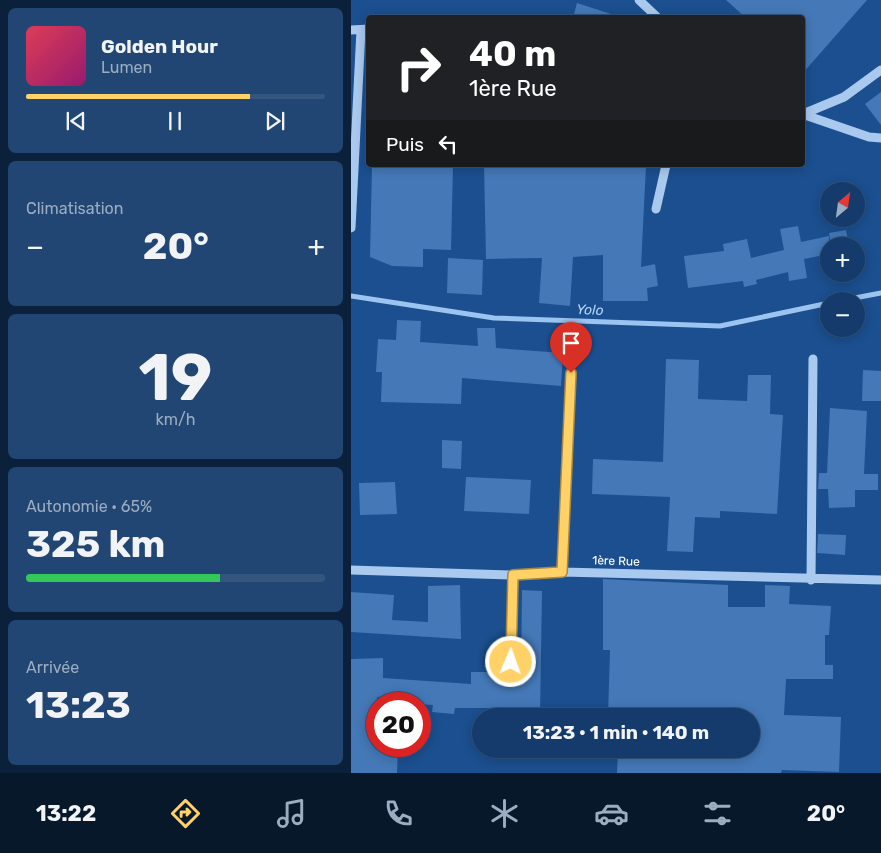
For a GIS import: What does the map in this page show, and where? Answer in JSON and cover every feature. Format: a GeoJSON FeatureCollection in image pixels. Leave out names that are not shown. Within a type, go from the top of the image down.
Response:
{"type":"FeatureCollection","features":[{"type":"Feature","properties":{"kind":"street"},"geometry":{"type":"LineString","coordinates":[[639,0],[655,15]]}},
{"type":"Feature","properties":{"kind":"street"},"geometry":{"type":"LineString","coordinates":[[351,30],[365,29],[351,228]]}},
{"type":"Feature","properties":{"kind":"street"},"geometry":{"type":"LineString","coordinates":[[805,113],[844,97],[881,70]]}},
{"type":"Feature","properties":{"kind":"street"},"geometry":{"type":"LineString","coordinates":[[805,115],[869,137],[881,138]]}},
{"type":"Feature","properties":{"kind":"street"},"geometry":{"type":"LineString","coordinates":[[656,209],[666,167]]}},
{"type":"Feature","properties":{"kind":"street"},"geometry":{"type":"LineString","coordinates":[[811,580],[813,359]]}},
{"type":"Feature","properties":{"kind":"street"},"geometry":{"type":"LineString","coordinates":[[562,572],[571,373]]}},
{"type":"Feature","properties":{"kind":"street","name":"1ère Rue"},"geometry":{"type":"LineString","coordinates":[[351,570],[513,575],[562,572],[811,580],[881,580]]}},
{"type":"Feature","properties":{"kind":"street"},"geometry":{"type":"LineString","coordinates":[[511,662],[513,575]]}},
{"type":"Feature","properties":{"kind":"building"},"geometry":{"type":"Polygon","coordinates":[[[726,0],[867,0],[805,71],[805,15],[743,15],[726,0]]]}},
{"type":"Feature","properties":{"kind":"building"},"geometry":{"type":"Polygon","coordinates":[[[577,3],[614,15],[574,15],[577,3]]]}},
{"type":"Feature","properties":{"kind":"building"},"geometry":{"type":"Polygon","coordinates":[[[881,92],[881,125],[865,104],[881,92]]]}},
{"type":"Feature","properties":{"kind":"building"},"geometry":{"type":"Polygon","coordinates":[[[372,167],[453,167],[451,250],[423,249],[423,267],[392,266],[370,257],[372,167]]]}},
{"type":"Feature","properties":{"kind":"building"},"geometry":{"type":"Polygon","coordinates":[[[484,167],[646,167],[641,267],[655,264],[658,286],[647,288],[648,301],[603,301],[603,255],[573,257],[570,306],[539,303],[542,258],[486,259],[484,167]]]}},
{"type":"Feature","properties":{"kind":"building"},"geometry":{"type":"Polygon","coordinates":[[[798,226],[801,242],[820,238],[820,256],[804,259],[807,278],[789,281],[788,272],[756,280],[757,284],[744,287],[743,281],[688,288],[684,256],[724,251],[723,244],[747,239],[751,258],[784,250],[780,229],[798,226]]]}},
{"type":"Feature","properties":{"kind":"building"},"geometry":{"type":"Polygon","coordinates":[[[846,230],[847,237],[830,237],[829,233],[846,230]]]}},
{"type":"Feature","properties":{"kind":"building"},"geometry":{"type":"Polygon","coordinates":[[[448,258],[483,260],[482,295],[447,293],[448,258]]]}},
{"type":"Feature","properties":{"kind":"building"},"geometry":{"type":"Polygon","coordinates":[[[397,320],[421,321],[420,342],[478,346],[477,328],[495,328],[496,348],[563,353],[561,386],[462,378],[461,404],[381,402],[382,372],[376,372],[378,339],[396,340],[397,320]]]}},
{"type":"Feature","properties":{"kind":"building"},"geometry":{"type":"Polygon","coordinates":[[[666,359],[699,360],[698,399],[747,401],[748,375],[771,375],[770,414],[783,415],[777,514],[720,511],[720,518],[695,517],[693,552],[667,551],[670,497],[592,494],[593,459],[663,462],[666,359]]]}},
{"type":"Feature","properties":{"kind":"building"},"geometry":{"type":"Polygon","coordinates":[[[863,370],[881,371],[881,401],[862,401],[863,370]]]}},
{"type":"Feature","properties":{"kind":"building"},"geometry":{"type":"Polygon","coordinates":[[[830,408],[867,411],[864,474],[878,474],[878,490],[855,490],[855,507],[829,508],[828,489],[818,489],[819,473],[827,473],[830,408]]]}},
{"type":"Feature","properties":{"kind":"building"},"geometry":{"type":"Polygon","coordinates":[[[442,440],[462,441],[461,469],[442,468],[442,440]]]}},
{"type":"Feature","properties":{"kind":"building"},"geometry":{"type":"Polygon","coordinates":[[[466,477],[531,480],[529,514],[464,511],[466,477]]]}},
{"type":"Feature","properties":{"kind":"building"},"geometry":{"type":"Polygon","coordinates":[[[395,482],[397,514],[360,515],[359,483],[395,482]]]}},
{"type":"Feature","properties":{"kind":"building"},"geometry":{"type":"Polygon","coordinates":[[[818,534],[846,535],[845,555],[817,553],[818,534]]]}},
{"type":"Feature","properties":{"kind":"building"},"geometry":{"type":"Polygon","coordinates":[[[603,579],[728,585],[728,607],[765,607],[765,585],[790,586],[789,604],[831,606],[829,635],[825,635],[825,665],[833,665],[833,679],[786,679],[784,715],[841,717],[839,772],[782,770],[781,773],[617,773],[618,758],[760,758],[760,708],[608,708],[610,650],[603,650],[603,579]]]}},
{"type":"Feature","properties":{"kind":"building"},"geometry":{"type":"Polygon","coordinates":[[[460,585],[461,639],[351,632],[351,592],[394,595],[392,620],[428,622],[428,586],[460,585]]]}},
{"type":"Feature","properties":{"kind":"building"},"geometry":{"type":"Polygon","coordinates":[[[522,590],[542,591],[540,708],[455,708],[454,714],[432,712],[431,692],[366,692],[366,757],[398,757],[397,773],[351,773],[351,659],[383,658],[383,678],[471,684],[471,672],[521,672],[522,590]]]}},
{"type":"Feature","properties":{"kind":"waterway","name":"Yolo"},"geometry":{"type":"LineString","coordinates":[[865,296],[881,293]]}},
{"type":"Feature","properties":{"kind":"waterway","name":"Yolo"},"geometry":{"type":"LineString","coordinates":[[351,296],[494,318],[720,326],[820,305]]}},
{"type":"Feature","properties":{"kind":"route"},"geometry":{"type":"LineString","coordinates":[[511,662],[513,575],[562,572],[571,373]]}}]}
